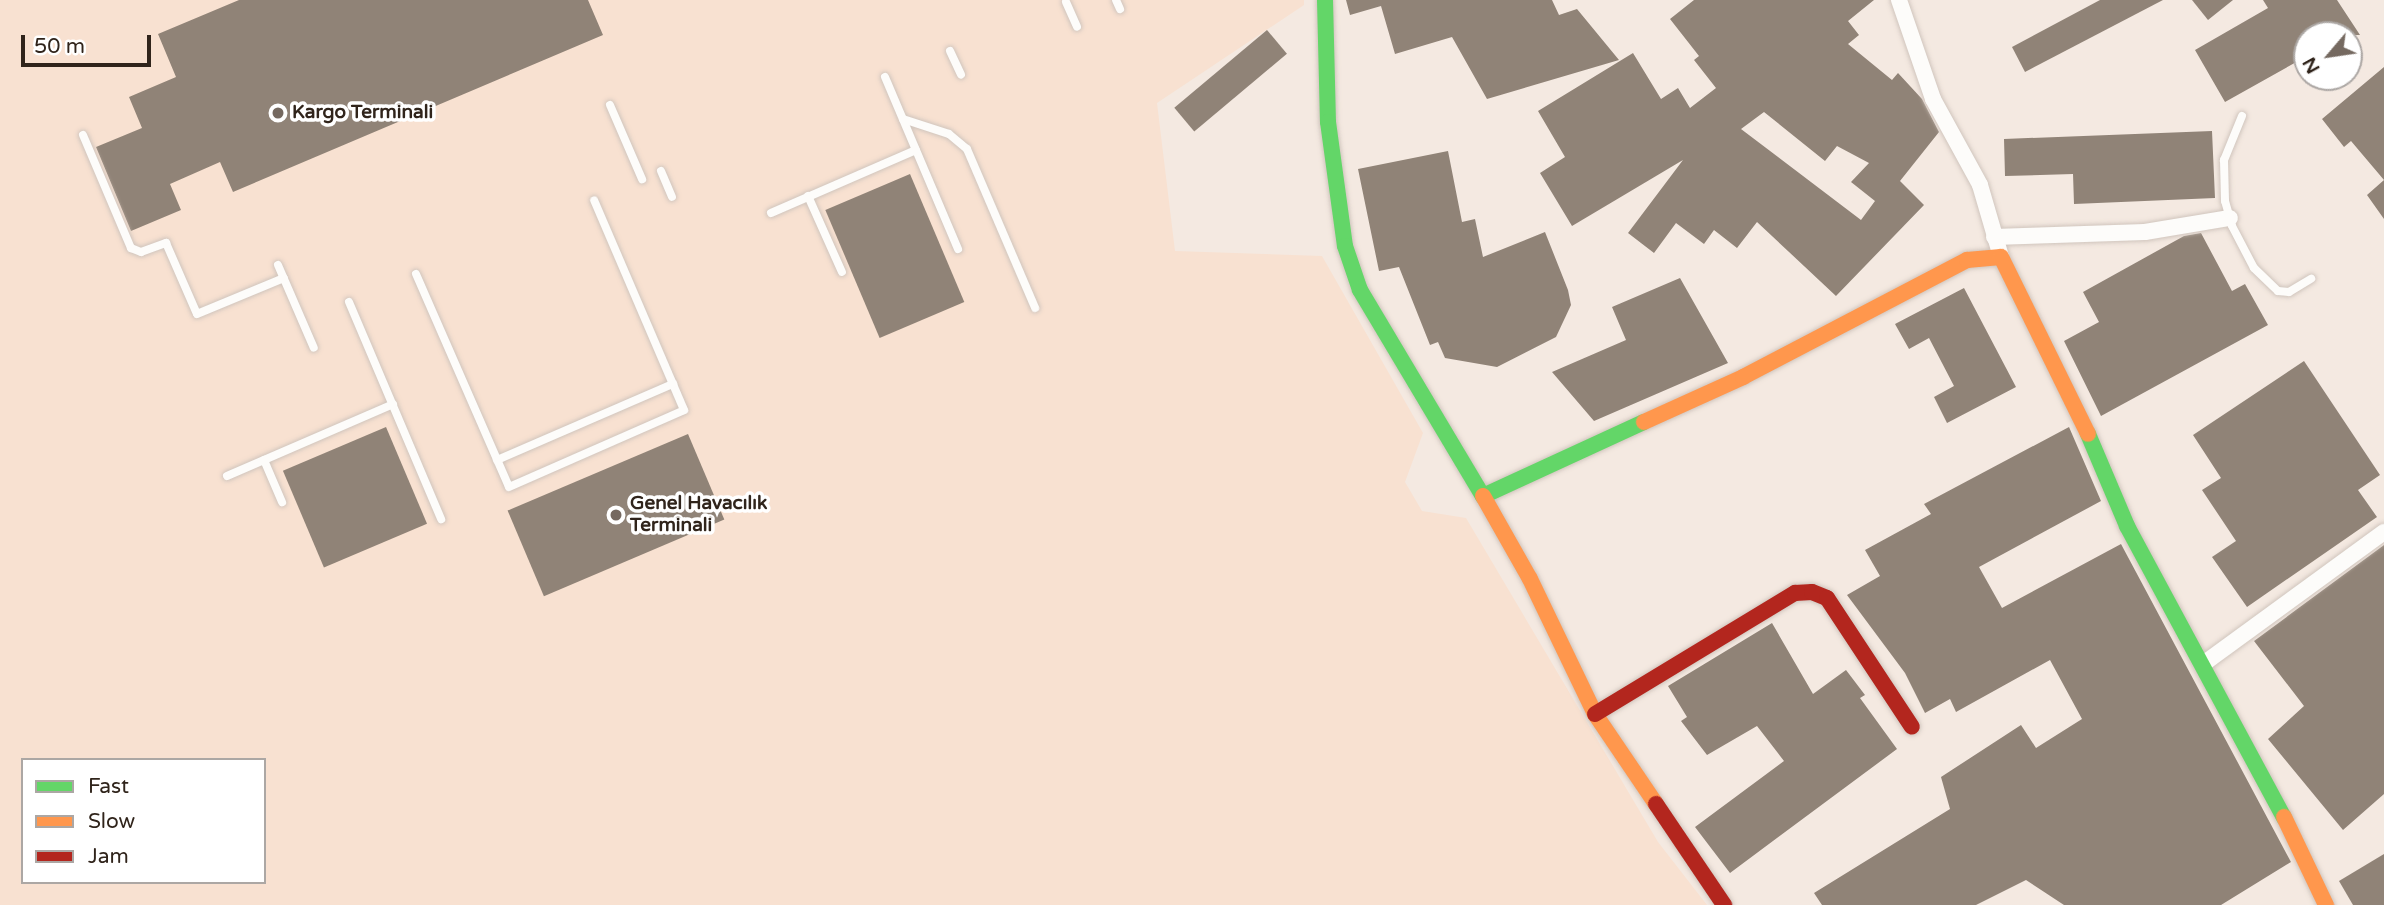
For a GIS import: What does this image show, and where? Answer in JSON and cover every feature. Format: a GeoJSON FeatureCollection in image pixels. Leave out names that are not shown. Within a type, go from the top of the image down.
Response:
{"type":"FeatureCollection","features":[{"type":"Feature","properties":{"kind":"street"},"geometry":{"type":"LineString","coordinates":[[1325,0],[1328,122],[1345,246],[1360,290],[1530,579],[1595,714],[1724,905]]}},
{"type":"Feature","properties":{"kind":"street"},"geometry":{"type":"LineString","coordinates":[[1899,0],[1933,99],[1980,185],[2001,257],[2071,394],[2127,526],[2203,664],[2326,905]]}},
{"type":"Feature","properties":{"kind":"street"},"geometry":{"type":"LineString","coordinates":[[1994,237],[2145,232],[2230,218]]}},
{"type":"Feature","properties":{"kind":"street"},"geometry":{"type":"LineString","coordinates":[[1483,496],[1743,377],[1967,260],[2001,257]]}},
{"type":"Feature","properties":{"kind":"street"},"geometry":{"type":"LineString","coordinates":[[2203,664],[2384,532]]}},
{"type":"Feature","properties":{"kind":"street"},"geometry":{"type":"LineString","coordinates":[[1595,714],[1795,593],[1812,592],[1827,598],[1912,727]]}},
{"type":"Feature","properties":{"kind":"lane"},"geometry":{"type":"LineString","coordinates":[[1066,2],[1077,27]]}},
{"type":"Feature","properties":{"kind":"lane"},"geometry":{"type":"LineString","coordinates":[[950,51],[961,75]]}},
{"type":"Feature","properties":{"kind":"lane"},"geometry":{"type":"LineString","coordinates":[[885,78],[958,249]]}},
{"type":"Feature","properties":{"kind":"lane"},"geometry":{"type":"LineString","coordinates":[[610,105],[642,179]]}},
{"type":"Feature","properties":{"kind":"lane"},"geometry":{"type":"LineString","coordinates":[[2242,116],[2224,160],[2230,218],[2254,268],[2278,291],[2289,292],[2311,279]]}},
{"type":"Feature","properties":{"kind":"lane"},"geometry":{"type":"LineString","coordinates":[[903,120],[949,134],[967,149],[1035,308]]}},
{"type":"Feature","properties":{"kind":"lane"},"geometry":{"type":"LineString","coordinates":[[83,135],[131,247],[141,252],[166,243],[197,314],[284,278]]}},
{"type":"Feature","properties":{"kind":"lane"},"geometry":{"type":"LineString","coordinates":[[771,213],[916,150]]}},
{"type":"Feature","properties":{"kind":"lane"},"geometry":{"type":"LineString","coordinates":[[661,171],[672,197]]}},
{"type":"Feature","properties":{"kind":"lane"},"geometry":{"type":"LineString","coordinates":[[808,196],[842,272]]}},
{"type":"Feature","properties":{"kind":"lane"},"geometry":{"type":"LineString","coordinates":[[416,274],[509,486],[684,410],[594,200]]}},
{"type":"Feature","properties":{"kind":"lane"},"geometry":{"type":"LineString","coordinates":[[278,265],[314,348]]}},
{"type":"Feature","properties":{"kind":"lane"},"geometry":{"type":"LineString","coordinates":[[349,302],[441,519]]}},
{"type":"Feature","properties":{"kind":"lane"},"geometry":{"type":"LineString","coordinates":[[498,460],[673,384]]}},
{"type":"Feature","properties":{"kind":"lane"},"geometry":{"type":"LineString","coordinates":[[227,476],[393,404]]}},
{"type":"Feature","properties":{"kind":"lane"},"geometry":{"type":"LineString","coordinates":[[264,460],[282,502]]}},
{"type":"Feature","properties":{"kind":"shaded area"},"geometry":{"type":"Polygon","coordinates":[[[0,0],[1304,0],[1304,5],[1157,103],[1175,251],[1322,256],[1423,433],[1405,482],[1422,511],[1466,518],[1658,842],[1707,905],[0,905],[0,0]]]}},
{"type":"Feature","properties":{"kind":"building","name":"Kargo Terminali"},"geometry":{"type":"Polygon","coordinates":[[[239,0],[588,0],[603,35],[233,192],[220,162],[170,184],[181,210],[131,231],[96,147],[142,128],[129,97],[176,77],[158,34],[239,0]]]}},
{"type":"Feature","properties":{"kind":"building"},"geometry":{"type":"Polygon","coordinates":[[[1346,0],[1552,0],[1559,15],[1577,9],[1619,60],[1487,99],[1452,37],[1395,54],[1381,6],[1350,15],[1346,0]]]}},
{"type":"Feature","properties":{"kind":"building"},"geometry":{"type":"Polygon","coordinates":[[[1694,0],[1874,0],[1848,21],[1859,35],[1848,44],[1892,80],[1898,73],[1922,99],[1939,132],[1900,181],[1924,205],[1836,296],[1757,222],[1737,248],[1714,230],[1704,244],[1676,223],[1654,253],[1628,233],[1683,160],[1572,226],[1540,173],[1565,157],[1538,111],[1633,53],[1661,99],[1678,88],[1690,108],[1716,88],[1694,60],[1699,56],[1670,19],[1694,0]],[[1764,112],[1741,129],[1861,220],[1875,201],[1851,182],[1869,163],[1837,146],[1825,161],[1764,112]]]}},
{"type":"Feature","properties":{"kind":"building"},"geometry":{"type":"Polygon","coordinates":[[[2100,0],[2163,0],[2025,72],[2012,47],[2100,0]]]}},
{"type":"Feature","properties":{"kind":"building"},"geometry":{"type":"Polygon","coordinates":[[[2192,0],[2233,0],[2208,20],[2192,0]]]}},
{"type":"Feature","properties":{"kind":"building"},"geometry":{"type":"Polygon","coordinates":[[[2263,0],[2337,0],[2351,21],[2293,21],[2293,64],[2225,102],[2195,50],[2268,8],[2263,0]]]}},
{"type":"Feature","properties":{"kind":"building"},"geometry":{"type":"Polygon","coordinates":[[[1267,30],[1287,54],[1194,132],[1174,108],[1267,30]]]}},
{"type":"Feature","properties":{"kind":"building"},"geometry":{"type":"Polygon","coordinates":[[[2384,67],[2384,180],[2351,141],[2344,147],[2322,119],[2355,91],[2363,91],[2363,85],[2384,67]]]}},
{"type":"Feature","properties":{"kind":"building"},"geometry":{"type":"Polygon","coordinates":[[[2212,131],[2215,198],[2074,204],[2073,174],[2005,176],[2004,139],[2212,131]]]}},
{"type":"Feature","properties":{"kind":"building"},"geometry":{"type":"Polygon","coordinates":[[[1448,151],[1462,222],[1475,219],[1483,257],[1545,232],[1568,290],[1571,305],[1556,337],[1497,367],[1445,358],[1438,342],[1430,345],[1399,267],[1379,271],[1358,169],[1448,151]]]}},
{"type":"Feature","properties":{"kind":"building"},"geometry":{"type":"Polygon","coordinates":[[[910,174],[964,302],[880,338],[825,210],[910,174]]]}},
{"type":"Feature","properties":{"kind":"building"},"geometry":{"type":"Polygon","coordinates":[[[2384,180],[2384,219],[2367,195],[2384,180]]]}},
{"type":"Feature","properties":{"kind":"building"},"geometry":{"type":"Polygon","coordinates":[[[2201,233],[2232,291],[2245,284],[2268,325],[2101,416],[2064,341],[2099,322],[2083,292],[2184,236],[2201,233]]]}},
{"type":"Feature","properties":{"kind":"building"},"geometry":{"type":"Polygon","coordinates":[[[1680,278],[1728,363],[1594,421],[1552,372],[1626,340],[1612,307],[1680,278]]]}},
{"type":"Feature","properties":{"kind":"building"},"geometry":{"type":"Polygon","coordinates":[[[1964,288],[2016,387],[1947,423],[1934,397],[1954,386],[1929,338],[1909,349],[1895,324],[1964,288]]]}},
{"type":"Feature","properties":{"kind":"building"},"geometry":{"type":"Polygon","coordinates":[[[2304,361],[2380,475],[2358,490],[2377,517],[2247,607],[2212,557],[2236,541],[2202,490],[2221,478],[2193,435],[2304,361]]]}},
{"type":"Feature","properties":{"kind":"building"},"geometry":{"type":"Polygon","coordinates":[[[386,427],[427,524],[324,567],[283,471],[386,427]]]}},
{"type":"Feature","properties":{"kind":"building"},"geometry":{"type":"Polygon","coordinates":[[[2069,427],[2101,501],[1979,567],[2002,608],[2121,544],[2291,862],[2221,905],[2064,905],[2026,880],[1976,905],[1822,905],[1814,893],[1950,809],[1941,777],[2021,725],[2036,748],[2082,719],[2050,660],[1956,712],[1950,699],[1925,713],[1905,673],[1847,595],[1880,576],[1865,550],[1931,514],[1924,504],[2069,427]]]}},
{"type":"Feature","properties":{"kind":"building","name":"Genel Havacılık Terminali"},"geometry":{"type":"Polygon","coordinates":[[[688,434],[724,520],[544,596],[508,511],[688,434]]]}},
{"type":"Feature","properties":{"kind":"building"},"geometry":{"type":"Polygon","coordinates":[[[2384,545],[2384,794],[2343,830],[2268,739],[2304,706],[2254,641],[2384,545]]]}},
{"type":"Feature","properties":{"kind":"building"},"geometry":{"type":"Polygon","coordinates":[[[1772,623],[1813,694],[1846,670],[1865,695],[1860,698],[1897,749],[1730,873],[1695,827],[1784,761],[1757,726],[1707,755],[1681,721],[1687,717],[1668,686],[1772,623]]]}},
{"type":"Feature","properties":{"kind":"building"},"geometry":{"type":"Polygon","coordinates":[[[2384,854],[2384,905],[2353,905],[2339,881],[2384,854]]]}},
{"type":"Feature","properties":{"kind":"traffic: fast"},"geometry":{"type":"LineString","coordinates":[[1325,0],[1328,122],[1345,246],[1360,290],[1483,496],[1644,422]]}},
{"type":"Feature","properties":{"kind":"traffic: fast"},"geometry":{"type":"LineString","coordinates":[[2088,434],[2127,526],[2284,817]]}},
{"type":"Feature","properties":{"kind":"traffic: slow"},"geometry":{"type":"LineString","coordinates":[[1644,422],[1743,377],[1967,260],[2001,257],[2088,434]]}},
{"type":"Feature","properties":{"kind":"traffic: slow"},"geometry":{"type":"LineString","coordinates":[[1483,496],[1530,579],[1595,714],[1656,804]]}},
{"type":"Feature","properties":{"kind":"traffic: slow"},"geometry":{"type":"LineString","coordinates":[[2284,817],[2326,905]]}},
{"type":"Feature","properties":{"kind":"traffic: jam"},"geometry":{"type":"LineString","coordinates":[[1595,714],[1795,593],[1812,592],[1827,598],[1912,727]]}},
{"type":"Feature","properties":{"kind":"traffic: jam"},"geometry":{"type":"LineString","coordinates":[[1656,804],[1724,905]]}},
{"type":"Feature","properties":{"kind":"place","name":"Kargo Terminali"},"geometry":{"type":"Point","coordinates":[278,113]}},
{"type":"Feature","properties":{"kind":"place","name":"Genel Havacılık Terminali"},"geometry":{"type":"Point","coordinates":[616,515]}}]}
